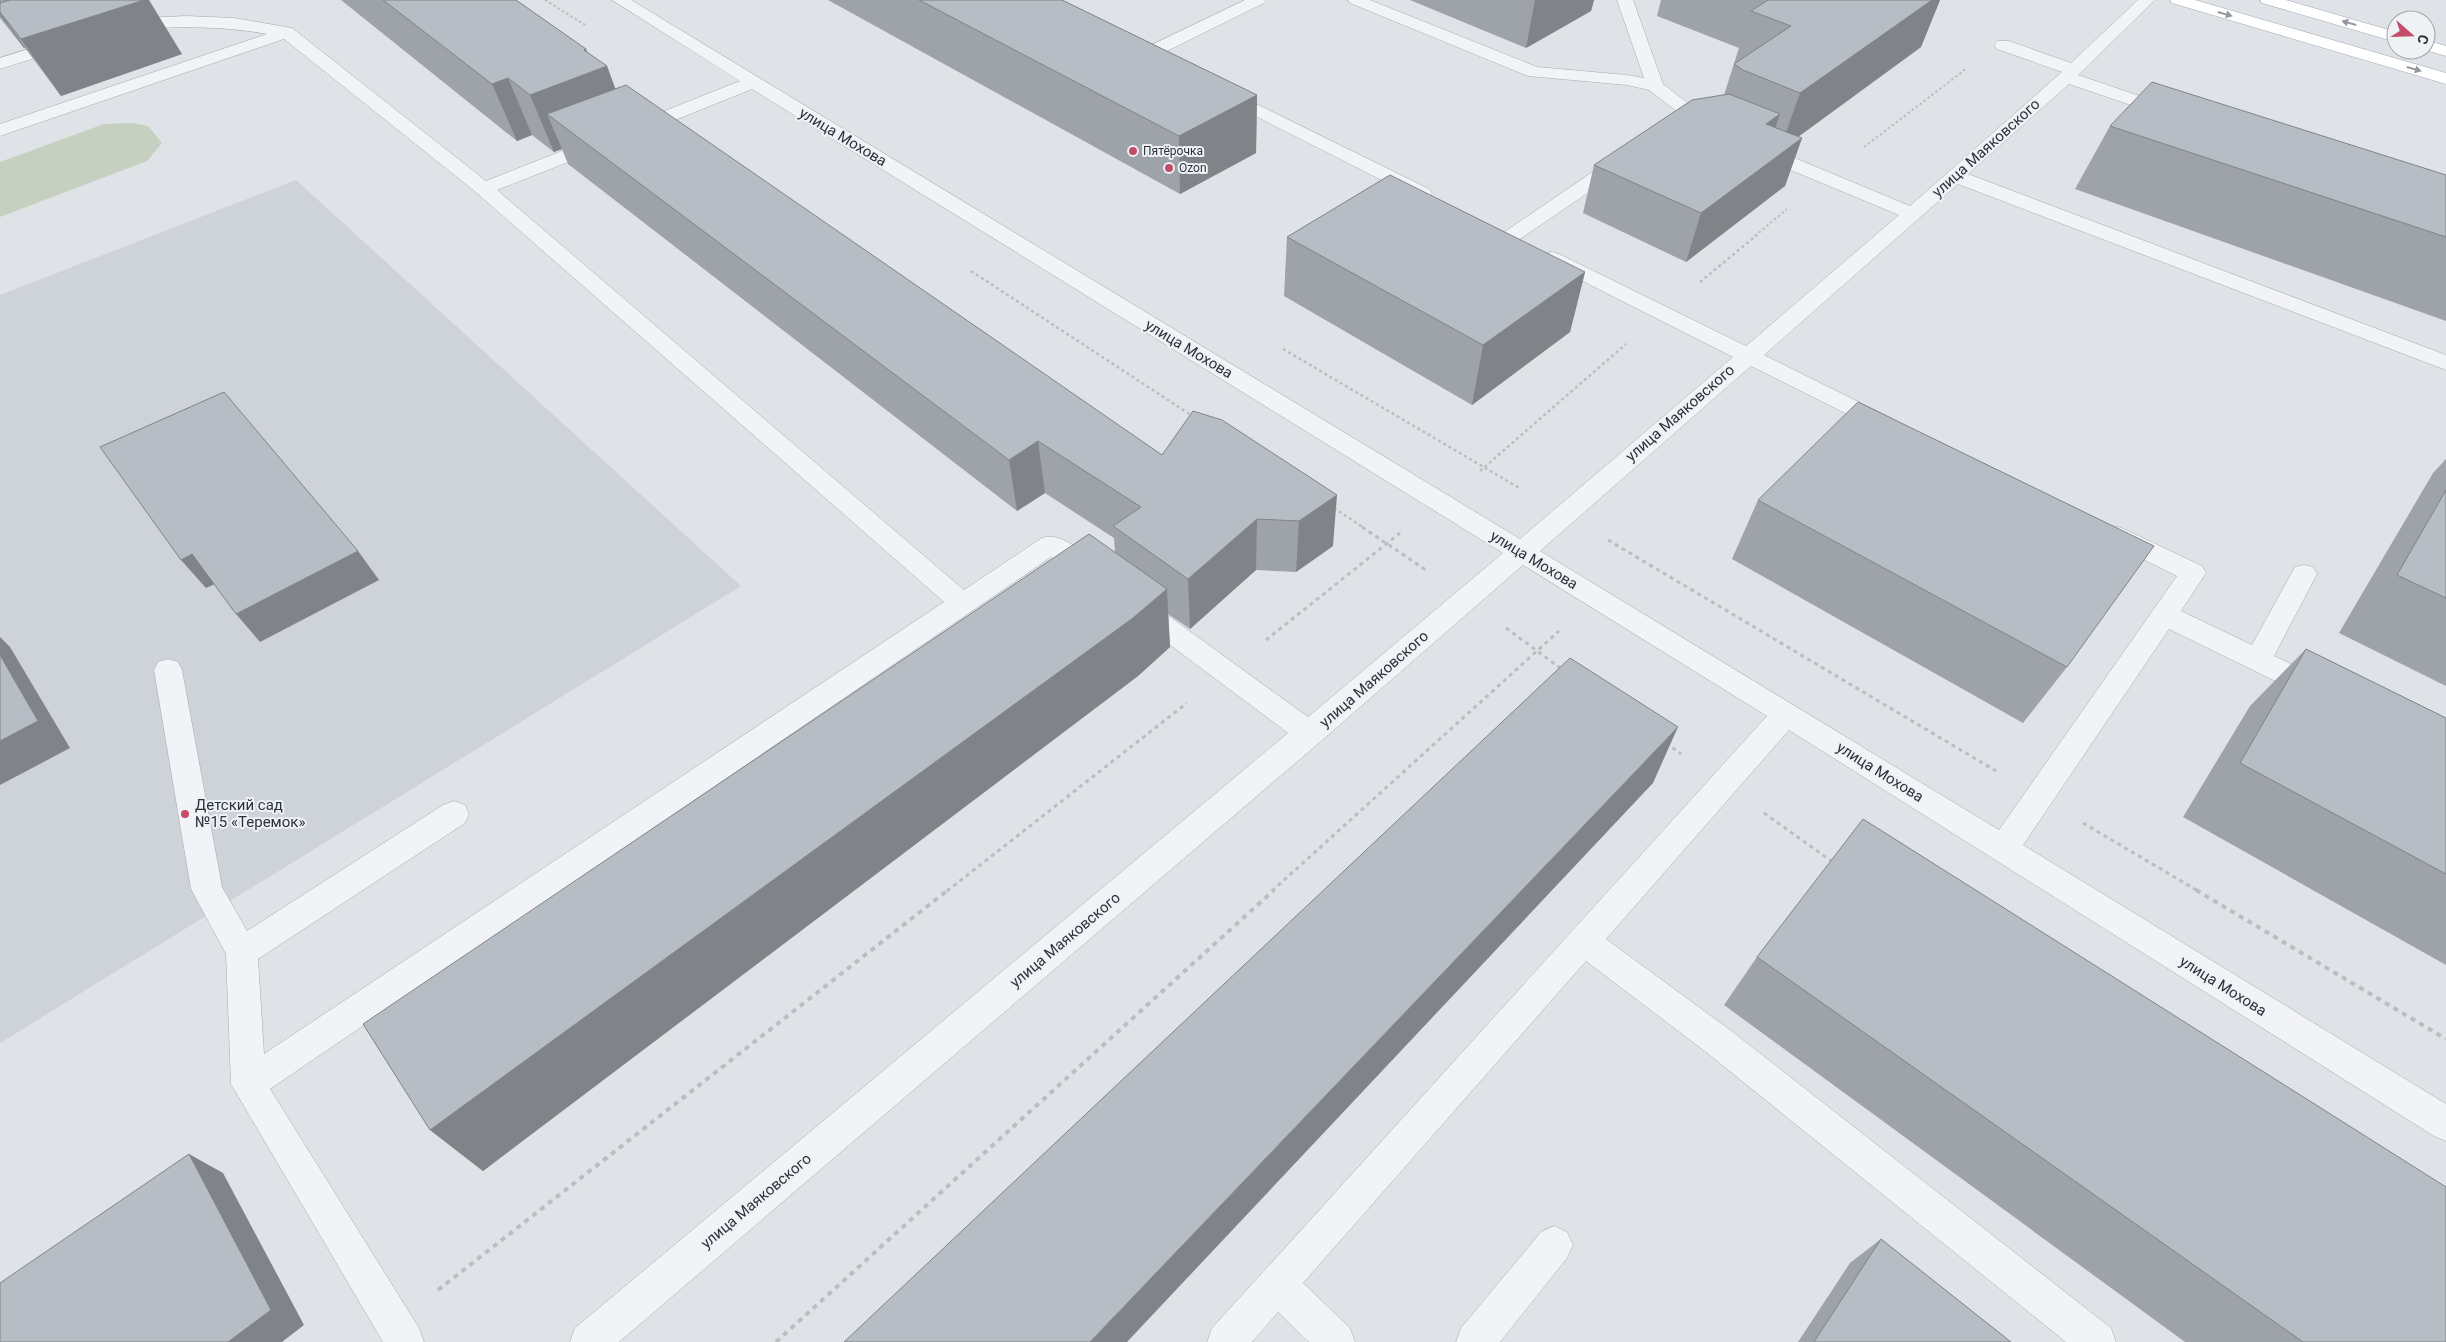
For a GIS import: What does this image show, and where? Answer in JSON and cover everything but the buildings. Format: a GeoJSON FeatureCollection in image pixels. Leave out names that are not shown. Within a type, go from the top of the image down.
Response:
{"type":"FeatureCollection","features":[{"type":"Feature","properties":{"kind":"main road"},"geometry":{"type":"LineString","coordinates":[[2178,0],[2446,79]]}},
{"type":"Feature","properties":{"kind":"main road"},"geometry":{"type":"LineString","coordinates":[[2268,0],[2386,34]]}},
{"type":"Feature","properties":{"kind":"street","name":"улица Мохова"},"geometry":{"type":"LineString","coordinates":[[620,0],[1596,597],[2446,1124]]}},
{"type":"Feature","properties":{"kind":"street"},"geometry":{"type":"LineString","coordinates":[[1129,45],[1156,58],[1258,0]]}},
{"type":"Feature","properties":{"kind":"street"},"geometry":{"type":"LineString","coordinates":[[1356,0],[1534,72],[1627,80],[1655,86],[1722,135],[1690,138]]}},
{"type":"Feature","properties":{"kind":"street"},"geometry":{"type":"LineString","coordinates":[[1625,0],[1655,86]]}},
{"type":"Feature","properties":{"kind":"street","name":"улица Маяковского"},"geometry":{"type":"LineString","coordinates":[[589,1342],[1310,734],[1913,214],[2070,74],[2147,0]]}},
{"type":"Feature","properties":{"kind":"street"},"geometry":{"type":"LineString","coordinates":[[112,27],[122,24],[186,21],[234,23],[286,32],[484,189],[962,603]]}},
{"type":"Feature","properties":{"kind":"street"},"geometry":{"type":"LineString","coordinates":[[0,130],[286,32]]}},
{"type":"Feature","properties":{"kind":"street"},"geometry":{"type":"LineString","coordinates":[[0,64],[84,36]]}},
{"type":"Feature","properties":{"kind":"street"},"geometry":{"type":"LineString","coordinates":[[2003,45],[2070,74],[2186,118]]}},
{"type":"Feature","properties":{"kind":"street"},"geometry":{"type":"LineString","coordinates":[[484,189],[753,82]]}},
{"type":"Feature","properties":{"kind":"street"},"geometry":{"type":"LineString","coordinates":[[1206,84],[1440,202]]}},
{"type":"Feature","properties":{"kind":"street"},"geometry":{"type":"LineString","coordinates":[[1744,144],[1913,214]]}},
{"type":"Feature","properties":{"kind":"street"},"geometry":{"type":"LineString","coordinates":[[1510,237],[1637,151]]}},
{"type":"Feature","properties":{"kind":"street"},"geometry":{"type":"LineString","coordinates":[[1955,176],[2446,363]]}},
{"type":"Feature","properties":{"kind":"street"},"geometry":{"type":"LineString","coordinates":[[1492,228],[1661,314],[1907,434]]}},
{"type":"Feature","properties":{"kind":"street"},"geometry":{"type":"LineString","coordinates":[[2003,849],[2193,573],[2094,525]]}},
{"type":"Feature","properties":{"kind":"street"},"geometry":{"type":"LineString","coordinates":[[248,1084],[1051,544],[1310,734]]}},
{"type":"Feature","properties":{"kind":"street"},"geometry":{"type":"LineString","coordinates":[[2258,660],[2304,574]]}},
{"type":"Feature","properties":{"kind":"street"},"geometry":{"type":"LineString","coordinates":[[2164,615],[2339,699]]}},
{"type":"Feature","properties":{"kind":"street"},"geometry":{"type":"LineString","coordinates":[[168,670],[207,889],[242,952],[248,1084],[399,1333]]}},
{"type":"Feature","properties":{"kind":"street"},"geometry":{"type":"LineString","coordinates":[[1226,1342],[1786,714]]}},
{"type":"Feature","properties":{"kind":"street"},"geometry":{"type":"LineString","coordinates":[[242,952],[454,814]]}},
{"type":"Feature","properties":{"kind":"street"},"geometry":{"type":"LineString","coordinates":[[1584,941],[1718,1041],[2097,1342]]}},
{"type":"Feature","properties":{"kind":"street"},"geometry":{"type":"LineString","coordinates":[[1475,1342],[1554,1245]]}},
{"type":"Feature","properties":{"kind":"street"},"geometry":{"type":"LineString","coordinates":[[1277,1284],[1336,1342]]}},
{"type":"Feature","properties":{"kind":"path"},"geometry":{"type":"LineString","coordinates":[[399,1333],[1440,503],[1661,314],[1825,178],[1971,65]]}},
{"type":"Feature","properties":{"kind":"path"},"geometry":{"type":"LineString","coordinates":[[776,1342],[1596,597],[1636,555]]}},
{"type":"Feature","properties":{"kind":"shaded area","name":"Детский сад №15 «Теремок»"},"geometry":{"type":"Polygon","coordinates":[[[296,180],[741,586],[0,1043],[0,295],[296,180]]]}},
{"type":"Feature","properties":{"kind":"green space"},"geometry":{"type":"Polygon","coordinates":[[[133,123],[148,126],[162,143],[147,161],[0,217],[0,162],[104,124],[133,123]]]}},
{"type":"Feature","properties":{"kind":"place","name":"Пятёрочка"},"geometry":{"type":"Point","coordinates":[1133,151]}},
{"type":"Feature","properties":{"kind":"place","name":"Ozon"},"geometry":{"type":"Point","coordinates":[1169,168]}},
{"type":"Feature","properties":{"kind":"place","name":"Детский сад №15 «Теремок»"},"geometry":{"type":"Point","coordinates":[185,814]}}]}
